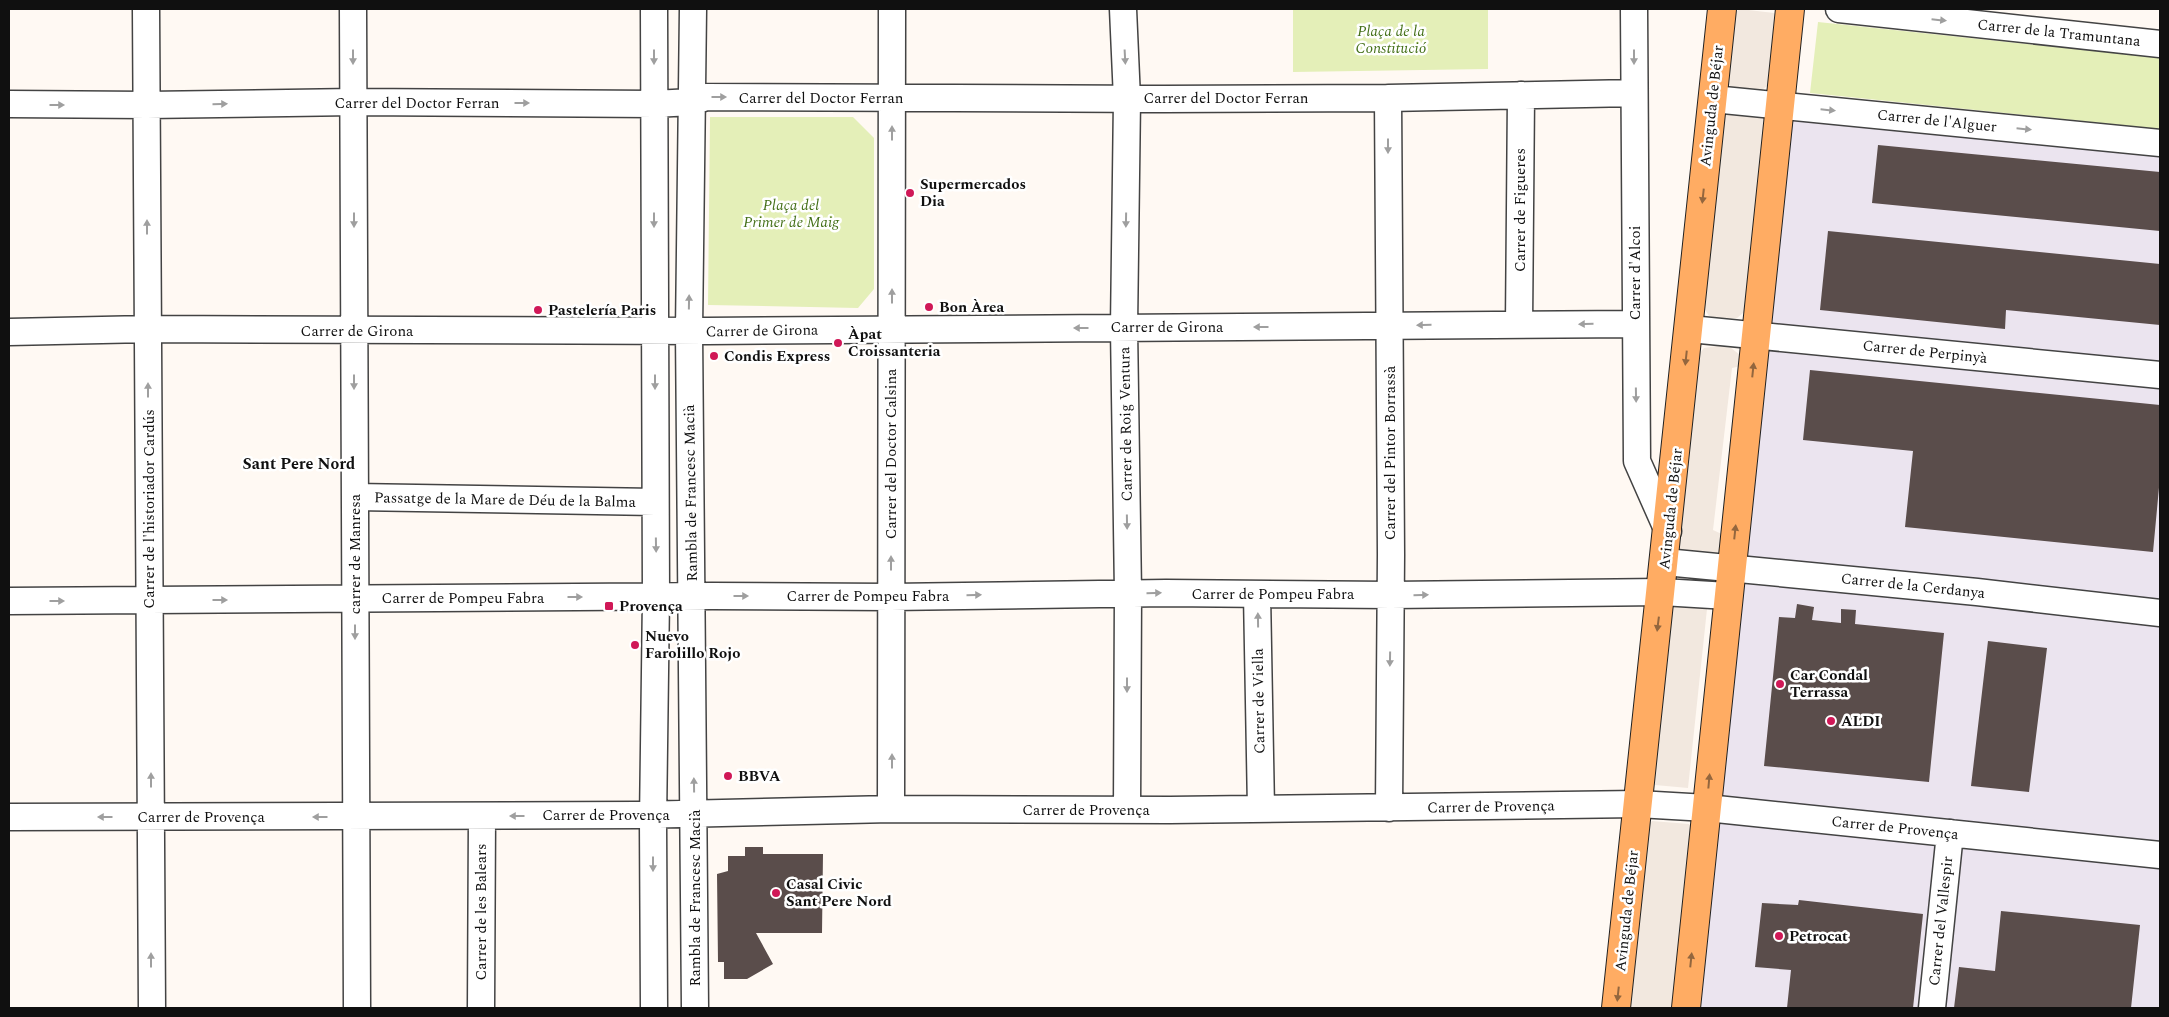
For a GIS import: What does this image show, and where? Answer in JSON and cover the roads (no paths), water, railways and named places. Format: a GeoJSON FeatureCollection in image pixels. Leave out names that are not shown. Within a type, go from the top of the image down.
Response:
{"type":"FeatureCollection","features":[{"type":"Feature","properties":{"kind":"main road","name":"Avinguda de Béjar"},"geometry":{"type":"LineString","coordinates":[[1616,1008],[1690,329],[1722,9]]}},
{"type":"Feature","properties":{"kind":"main road"},"geometry":{"type":"LineString","coordinates":[[1686,1008],[1790,9]]}},
{"type":"Feature","properties":{"kind":"street","name":"Carrer de l'historiador Cardús"},"geometry":{"type":"LineString","coordinates":[[146,9],[152,1008]]}},
{"type":"Feature","properties":{"kind":"street","name":"carrer de Manresa"},"geometry":{"type":"LineString","coordinates":[[353,9],[357,1008]]}},
{"type":"Feature","properties":{"kind":"street"},"geometry":{"type":"LineString","coordinates":[[654,9],[656,597],[653,815],[654,1008]]}},
{"type":"Feature","properties":{"kind":"street","name":"Rambla de Francesc Macià"},"geometry":{"type":"LineString","coordinates":[[693,9],[689,331],[695,1008]]}},
{"type":"Feature","properties":{"kind":"street","name":"Carrer del Doctor Calsina"},"geometry":{"type":"LineString","coordinates":[[891,810],[892,9]]}},
{"type":"Feature","properties":{"kind":"street","name":"Carrer de Roig Ventura"},"geometry":{"type":"LineString","coordinates":[[1123,9],[1127,99],[1124,328],[1128,593],[1127,810]]}},
{"type":"Feature","properties":{"kind":"street","name":"Carrer d'Alcoi"},"geometry":{"type":"LineString","coordinates":[[1634,9],[1637,461],[1668,531]]}},
{"type":"Feature","properties":{"kind":"street","name":"Carrer de la Tramuntana"},"geometry":{"type":"LineString","coordinates":[[1839,9],[2160,44]]}},
{"type":"Feature","properties":{"kind":"street","name":"Carrer del Doctor Ferran"},"geometry":{"type":"LineString","coordinates":[[9,104],[146,105],[354,102],[654,104],[692,102],[706,97],[1388,98],[1634,92]]}},
{"type":"Feature","properties":{"kind":"street","name":"Carrer de Figueres"},"geometry":{"type":"LineString","coordinates":[[1519,325],[1521,95]]}},
{"type":"Feature","properties":{"kind":"street","name":"Carrer del Pintor Borrassà"},"geometry":{"type":"LineString","coordinates":[[1388,98],[1391,595],[1389,808]]}},
{"type":"Feature","properties":{"kind":"street","name":"Carrer de l'Alguer"},"geometry":{"type":"LineString","coordinates":[[1713,99],[2160,143]]}},
{"type":"Feature","properties":{"kind":"street","name":"Carrer de Girona"},"geometry":{"type":"LineString","coordinates":[[9,332],[148,330],[354,332],[689,331],[1635,324]]}},
{"type":"Feature","properties":{"kind":"street","name":"Carrer de Perpinyà"},"geometry":{"type":"LineString","coordinates":[[1690,329],[2160,375]]}},
{"type":"Feature","properties":{"kind":"street","name":"Passatge de la Mare de Déu de la Balma"},"geometry":{"type":"LineString","coordinates":[[355,497],[655,502]]}},
{"type":"Feature","properties":{"kind":"street","name":"Carrer de la Cerdanya"},"geometry":{"type":"LineString","coordinates":[[1665,562],[1977,592],[2160,613]]}},
{"type":"Feature","properties":{"kind":"street","name":"Carrer de Pompeu Fabra"},"geometry":{"type":"LineString","coordinates":[[9,601],[1128,593],[1391,595],[1662,592],[1728,596]]}},
{"type":"Feature","properties":{"kind":"street","name":"Carrer de Viella"},"geometry":{"type":"LineString","coordinates":[[1257,594],[1261,809]]}},
{"type":"Feature","properties":{"kind":"street","name":"Carrer de Provença"},"geometry":{"type":"LineString","coordinates":[[9,818],[653,815],[891,810],[1389,808],[1638,804],[1707,808],[2160,855]]}},
{"type":"Feature","properties":{"kind":"street","name":"Carrer de les Balears"},"geometry":{"type":"LineString","coordinates":[[482,816],[482,1008]]}},
{"type":"Feature","properties":{"kind":"street","name":"Carrer del Vallespir"},"geometry":{"type":"LineString","coordinates":[[1932,1008],[1950,833]]}},
{"type":"Feature","properties":{"kind":"place","name":"Supermercados Dia"},"geometry":{"type":"Point","coordinates":[910,193]}},
{"type":"Feature","properties":{"kind":"place","name":"Bon Àrea"},"geometry":{"type":"Point","coordinates":[929,307]}},
{"type":"Feature","properties":{"kind":"place","name":"Pastelería Paris"},"geometry":{"type":"Point","coordinates":[538,310]}},
{"type":"Feature","properties":{"kind":"place","name":"Àpat Croissanteria"},"geometry":{"type":"Point","coordinates":[838,343]}},
{"type":"Feature","properties":{"kind":"place","name":"Condis Express"},"geometry":{"type":"Point","coordinates":[714,356]}},
{"type":"Feature","properties":{"kind":"place","name":"Provença"},"geometry":{"type":"Point","coordinates":[609,606]}},
{"type":"Feature","properties":{"kind":"place","name":"Nuevo Farolillo Rojo"},"geometry":{"type":"Point","coordinates":[635,645]}},
{"type":"Feature","properties":{"kind":"place","name":"Car Condal Terrassa"},"geometry":{"type":"Point","coordinates":[1780,684]}},
{"type":"Feature","properties":{"kind":"place","name":"ALDI"},"geometry":{"type":"Point","coordinates":[1831,721]}},
{"type":"Feature","properties":{"kind":"place","name":"BBVA"},"geometry":{"type":"Point","coordinates":[728,776]}},
{"type":"Feature","properties":{"kind":"place","name":"Casal Civic Sant Pere Nord"},"geometry":{"type":"Point","coordinates":[776,893]}},
{"type":"Feature","properties":{"kind":"place","name":"Petrocat"},"geometry":{"type":"Point","coordinates":[1779,936]}},
{"type":"Feature","properties":{"kind":"district","name":"Sant Pere Nord"},"geometry":{"type":"Point","coordinates":[299,464]}},
{"type":"Feature","properties":{"kind":"park label","name":"Plaça de la Constitució"},"geometry":{"type":"Point","coordinates":[1391,40]}},
{"type":"Feature","properties":{"kind":"park label","name":"Plaça del Primer de Maig"},"geometry":{"type":"Point","coordinates":[791,214]}}]}
